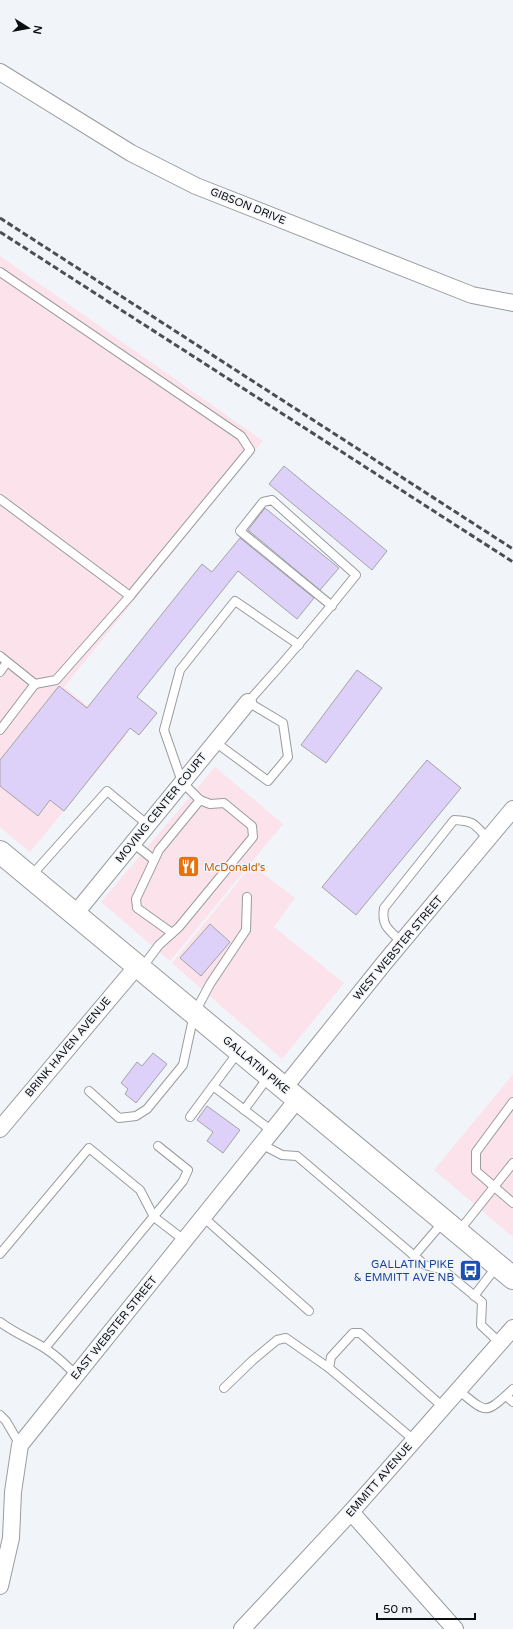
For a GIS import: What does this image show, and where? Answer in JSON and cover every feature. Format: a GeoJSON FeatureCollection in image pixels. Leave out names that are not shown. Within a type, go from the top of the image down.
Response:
{"type":"FeatureCollection","features":[{"type":"Feature","properties":{"kind":"main road","name":"GALLATIN PIKE"},"geometry":{"type":"LineString","coordinates":[[0,852],[505,1272]]}},
{"type":"Feature","properties":{"kind":"street","name":"GIBSON DRIVE"},"geometry":{"type":"LineString","coordinates":[[0,72],[131,153],[196,186],[472,295],[513,303]]}},
{"type":"Feature","properties":{"kind":"street","name":"MOVING CENTER COURT"},"geometry":{"type":"LineString","coordinates":[[75,914],[248,702]]}},
{"type":"Feature","properties":{"kind":"street","name":"WEST WEBSTER STREET"},"geometry":{"type":"LineString","coordinates":[[284,1088],[402,942],[513,809]]}},
{"type":"Feature","properties":{"kind":"street","name":"BRINK HAVEN AVENUE"},"geometry":{"type":"LineString","coordinates":[[0,1129],[138,968]]}},
{"type":"Feature","properties":{"kind":"street","name":"EAST WEBSTER STREET"},"geometry":{"type":"LineString","coordinates":[[0,1586],[11,1538],[6,1534],[20,1445],[272,1131],[284,1088]]}},
{"type":"Feature","properties":{"kind":"street","name":"EMMITT AVENUE"},"geometry":{"type":"LineString","coordinates":[[242,1629],[351,1512],[513,1328]]}},
{"type":"Feature","properties":{"kind":"street"},"geometry":{"type":"LineString","coordinates":[[351,1512],[455,1629]]}},
{"type":"Feature","properties":{"kind":"lane"},"geometry":{"type":"LineString","coordinates":[[0,272],[241,436],[250,450],[130,596],[56,680],[35,684],[0,730]]}},
{"type":"Feature","properties":{"kind":"lane"},"geometry":{"type":"LineString","coordinates":[[0,499],[130,596]]}},
{"type":"Feature","properties":{"kind":"lane"},"geometry":{"type":"LineString","coordinates":[[215,742],[268,781],[288,757],[282,723],[248,702],[299,645],[332,606],[356,576],[272,500],[263,502],[240,531],[332,606]]}},
{"type":"Feature","properties":{"kind":"lane"},"geometry":{"type":"LineString","coordinates":[[138,968],[159,944],[179,927],[253,837],[252,826],[224,803],[210,804],[200,800],[182,782],[164,730],[180,670],[235,601],[299,645]]}},
{"type":"Feature","properties":{"kind":"lane"},"geometry":{"type":"LineString","coordinates":[[0,656],[35,684]]}},
{"type":"Feature","properties":{"kind":"lane"},"geometry":{"type":"LineString","coordinates":[[0,672],[7,662]]}},
{"type":"Feature","properties":{"kind":"lane"},"geometry":{"type":"LineString","coordinates":[[30,877],[106,791],[148,825]]}},
{"type":"Feature","properties":{"kind":"lane"},"geometry":{"type":"LineString","coordinates":[[172,933],[137,908],[136,899],[159,850],[200,800]]}},
{"type":"Feature","properties":{"kind":"lane"},"geometry":{"type":"LineString","coordinates":[[402,942],[387,928],[383,918],[384,908],[454,820],[468,821],[474,824],[488,839]]}},
{"type":"Feature","properties":{"kind":"lane"},"geometry":{"type":"LineString","coordinates":[[133,843],[154,860]]}},
{"type":"Feature","properties":{"kind":"lane"},"geometry":{"type":"LineString","coordinates":[[89,1091],[119,1118],[136,1116],[147,1109],[183,1065],[194,1014],[210,984],[246,930],[247,897]]}},
{"type":"Feature","properties":{"kind":"lane"},"geometry":{"type":"LineString","coordinates":[[190,1117],[239,1050]]}},
{"type":"Feature","properties":{"kind":"lane"},"geometry":{"type":"LineString","coordinates":[[213,1086],[272,1131]]}},
{"type":"Feature","properties":{"kind":"lane"},"geometry":{"type":"LineString","coordinates":[[244,1110],[284,1088]]}},
{"type":"Feature","properties":{"kind":"lane"},"geometry":{"type":"LineString","coordinates":[[513,1102],[476,1152],[476,1171],[513,1204]]}},
{"type":"Feature","properties":{"kind":"lane"},"geometry":{"type":"LineString","coordinates":[[261,1144],[282,1155],[297,1156],[425,1265],[443,1270],[482,1302],[481,1325],[500,1343]]}},
{"type":"Feature","properties":{"kind":"lane"},"geometry":{"type":"LineString","coordinates":[[45,1348],[182,1181],[188,1170],[158,1146]]}},
{"type":"Feature","properties":{"kind":"lane"},"geometry":{"type":"LineString","coordinates":[[0,1254],[90,1148],[140,1190],[154,1217],[184,1240]]}},
{"type":"Feature","properties":{"kind":"lane"},"geometry":{"type":"LineString","coordinates":[[414,1256],[450,1227],[494,1187],[513,1163]]}},
{"type":"Feature","properties":{"kind":"lane"},"geometry":{"type":"LineString","coordinates":[[203,1217],[309,1311]]}},
{"type":"Feature","properties":{"kind":"lane"},"geometry":{"type":"LineString","coordinates":[[474,1296],[505,1272]]}},
{"type":"Feature","properties":{"kind":"lane"},"geometry":{"type":"LineString","coordinates":[[0,1322],[9,1329],[45,1348],[59,1358],[76,1374]]}},
{"type":"Feature","properties":{"kind":"lane"},"geometry":{"type":"LineString","coordinates":[[329,1368],[331,1357],[353,1333],[360,1333],[443,1407]]}},
{"type":"Feature","properties":{"kind":"lane"},"geometry":{"type":"LineString","coordinates":[[224,1388],[253,1360],[277,1340],[286,1338],[329,1368],[414,1440]]}},
{"type":"Feature","properties":{"kind":"lane"},"geometry":{"type":"LineString","coordinates":[[458,1390],[480,1408],[486,1409],[492,1408],[513,1389]]}},
{"type":"Feature","properties":{"kind":"lane"},"geometry":{"type":"LineString","coordinates":[[506,1396],[513,1402]]}},
{"type":"Feature","properties":{"kind":"lane"},"geometry":{"type":"LineString","coordinates":[[0,1415],[6,1421],[20,1445]]}},
{"type":"Feature","properties":{"kind":"shaded area"},"geometry":{"type":"Polygon","coordinates":[[[0,256],[263,441],[64,687],[126,736],[30,852],[0,827],[0,256]]]}},
{"type":"Feature","properties":{"kind":"shaded area"},"geometry":{"type":"Polygon","coordinates":[[[215,767],[283,824],[170,961],[101,902],[215,767]]]}},
{"type":"Feature","properties":{"kind":"shaded area"},"geometry":{"type":"Polygon","coordinates":[[[252,865],[295,898],[274,927],[344,983],[282,1059],[172,963],[252,865]]]}},
{"type":"Feature","properties":{"kind":"shaded area"},"geometry":{"type":"Polygon","coordinates":[[[513,1074],[513,1237],[434,1170],[513,1074]]]}},
{"type":"Feature","properties":{"kind":"building"},"geometry":{"type":"Polygon","coordinates":[[[284,466],[387,551],[372,570],[269,484],[284,466]]]}},
{"type":"Feature","properties":{"kind":"building"},"geometry":{"type":"Polygon","coordinates":[[[265,508],[339,568],[320,590],[248,530],[265,508]]]}},
{"type":"Feature","properties":{"kind":"building"},"geometry":{"type":"Polygon","coordinates":[[[240,538],[314,598],[297,619],[238,571],[137,697],[157,713],[139,735],[130,728],[64,811],[50,800],[38,816],[0,786],[0,760],[59,686],[87,708],[202,564],[212,572],[240,538]]]}},
{"type":"Feature","properties":{"kind":"building"},"geometry":{"type":"Polygon","coordinates":[[[357,670],[382,688],[326,763],[301,745],[357,670]]]}},
{"type":"Feature","properties":{"kind":"building"},"geometry":{"type":"Polygon","coordinates":[[[427,760],[461,788],[356,915],[322,887],[427,760]]]}},
{"type":"Feature","properties":{"kind":"building"},"geometry":{"type":"Polygon","coordinates":[[[210,924],[230,942],[201,976],[180,958],[210,924]]]}},
{"type":"Feature","properties":{"kind":"building"},"geometry":{"type":"Polygon","coordinates":[[[153,1053],[167,1064],[136,1103],[125,1094],[128,1089],[121,1083],[137,1062],[142,1066],[153,1053]]]}},
{"type":"Feature","properties":{"kind":"building"},"geometry":{"type":"Polygon","coordinates":[[[207,1106],[240,1130],[223,1153],[207,1141],[213,1132],[197,1120],[207,1106]]]}},
{"type":"Feature","properties":{"kind":"railway"},"geometry":{"type":"LineString","coordinates":[[0,218],[513,549]]}},
{"type":"Feature","properties":{"kind":"railway"},"geometry":{"type":"LineString","coordinates":[[0,232],[513,562]]}},
{"type":"Feature","properties":{"kind":"place","name":"McDonald's"},"geometry":{"type":"Point","coordinates":[189,867]}},
{"type":"Feature","properties":{"kind":"place","name":"GALLATIN PIKE & EMMITT AVE NB"},"geometry":{"type":"Point","coordinates":[470,1270]}}]}
